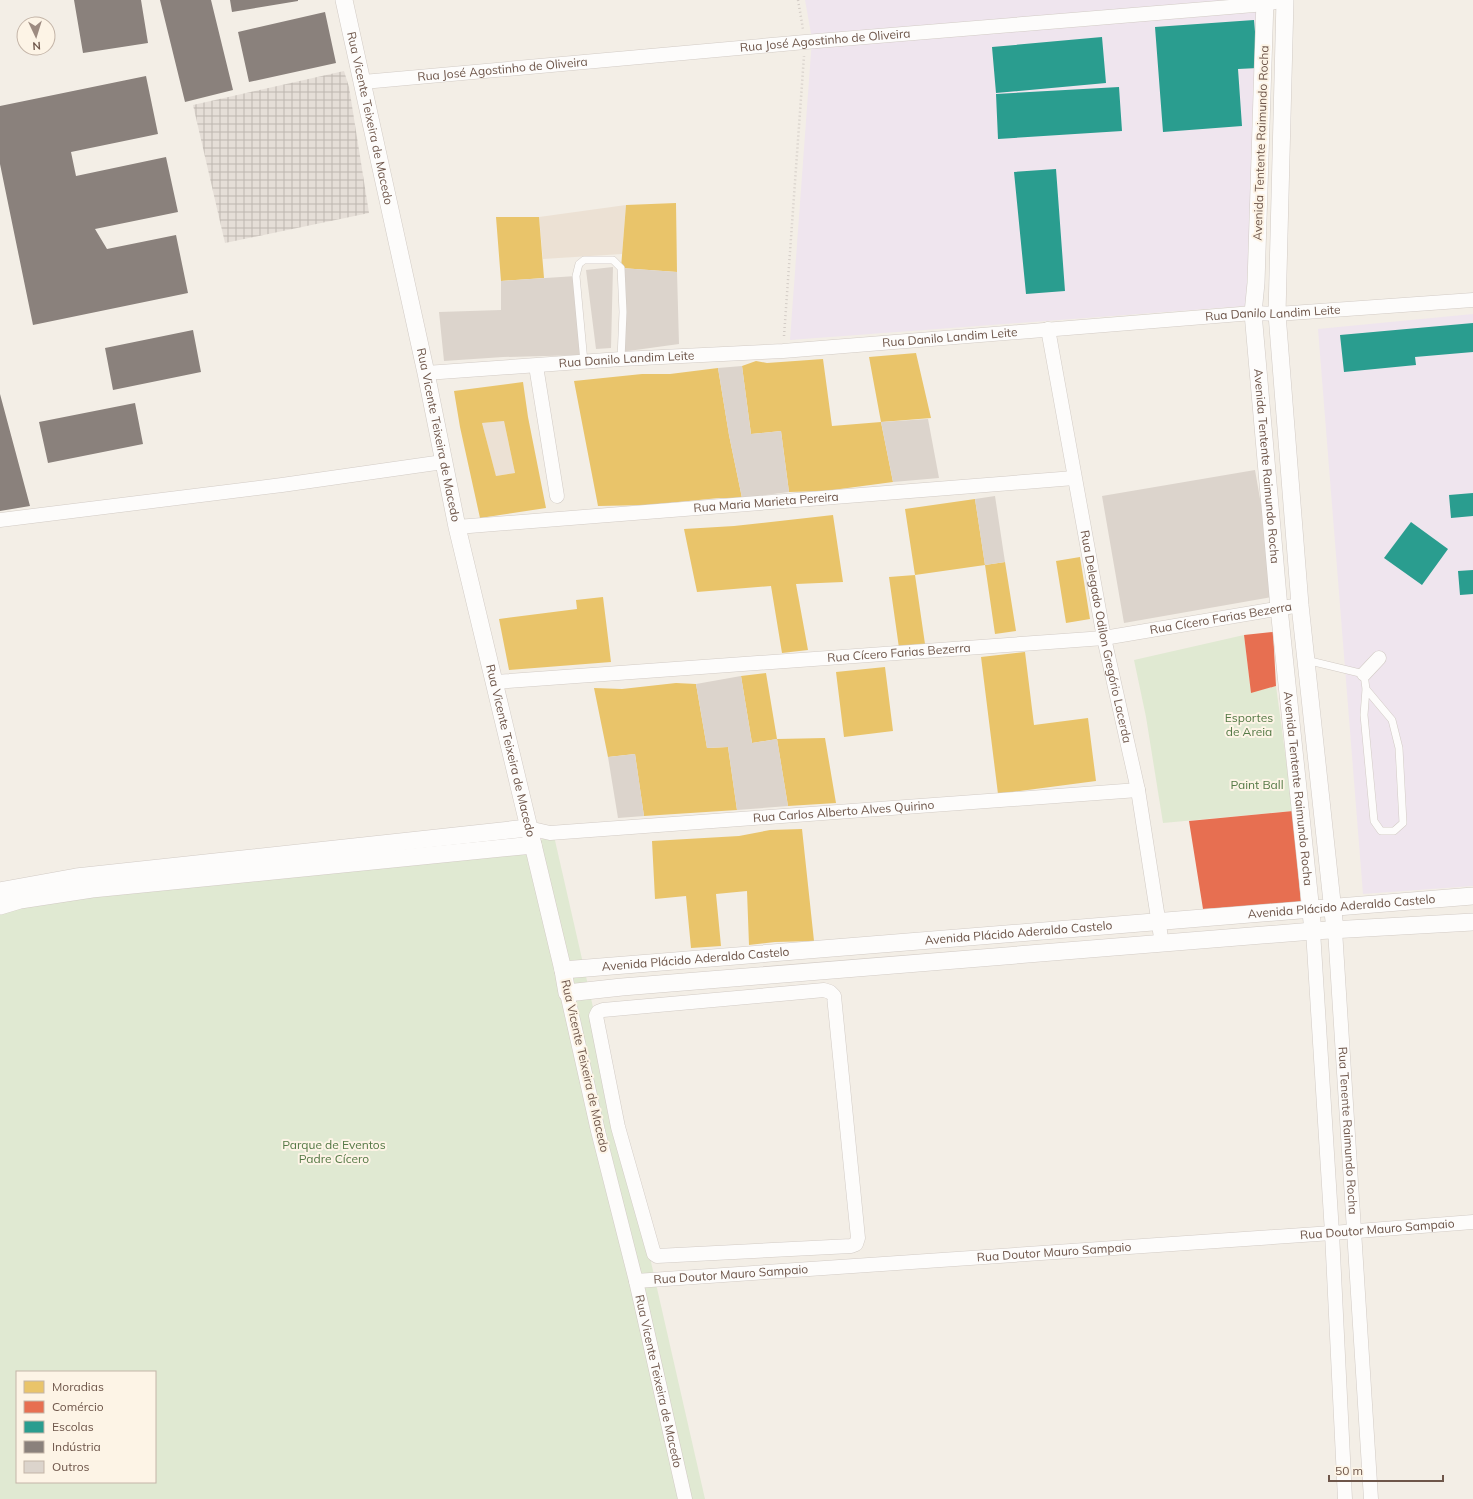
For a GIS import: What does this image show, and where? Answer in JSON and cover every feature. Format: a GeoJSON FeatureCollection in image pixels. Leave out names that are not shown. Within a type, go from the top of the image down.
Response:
{"type":"FeatureCollection","features":[{"type":"Feature","properties":{"kind":"street","name":"Rua Vicente Teixeira de Macedo"},"geometry":{"type":"LineString","coordinates":[[344,0],[388,206],[426,373],[457,527],[495,682],[528,828],[564,970],[567,993],[598,1131],[636,1281],[685,1499]]}},
{"type":"Feature","properties":{"kind":"street","name":"Rua José Agostinho de Oliveira"},"geometry":{"type":"LineString","coordinates":[[362,82],[1286,0]]}},
{"type":"Feature","properties":{"kind":"street","name":"Avenida Tentente Raimundo Rocha"},"geometry":{"type":"LineString","coordinates":[[1286,0],[1277,314],[1300,605],[1335,930]]}},
{"type":"Feature","properties":{"kind":"street","name":"Avenida Tentente Raimundo Rocha"},"geometry":{"type":"LineString","coordinates":[[1265,2],[1256,283],[1253,313],[1279,608],[1313,931]]}},
{"type":"Feature","properties":{"kind":"street","name":"Rua Danilo Landim Leite"},"geometry":{"type":"LineString","coordinates":[[426,373],[621,359],[783,351],[1253,313],[1277,314],[1473,300]]}},
{"type":"Feature","properties":{"kind":"street","name":"Rua Delegado Odilon Gregório Lacerda"},"geometry":{"type":"LineString","coordinates":[[1048,329],[1104,638],[1138,790],[1162,944]]}},
{"type":"Feature","properties":{"kind":"street"},"geometry":{"type":"LineString","coordinates":[[536,366],[557,496]]}},
{"type":"Feature","properties":{"kind":"street"},"geometry":{"type":"LineString","coordinates":[[0,520],[282,485],[443,462]]}},
{"type":"Feature","properties":{"kind":"street","name":"Rua Maria Marieta Pereira"},"geometry":{"type":"LineString","coordinates":[[457,527],[1074,478]]}},
{"type":"Feature","properties":{"kind":"street","name":"Rua Cícero Farias Bezerra"},"geometry":{"type":"LineString","coordinates":[[495,682],[1104,638],[1300,605]]}},
{"type":"Feature","properties":{"kind":"street"},"geometry":{"type":"LineString","coordinates":[[1364,674],[1379,658]]}},
{"type":"Feature","properties":{"kind":"street","name":"Rua Carlos Alberto Alves Quirino"},"geometry":{"type":"LineString","coordinates":[[550,833],[1138,790]]}},
{"type":"Feature","properties":{"kind":"street"},"geometry":{"type":"LineString","coordinates":[[170,874],[528,828],[550,833]]}},
{"type":"Feature","properties":{"kind":"street"},"geometry":{"type":"LineString","coordinates":[[1,898],[76,877],[170,874],[533,845],[550,833]]}},
{"type":"Feature","properties":{"kind":"street","name":"Avenida Plácido Aderaldo Castelo"},"geometry":{"type":"LineString","coordinates":[[564,970],[1159,922],[1332,906],[1473,896]]}},
{"type":"Feature","properties":{"kind":"street","name":"Avenida Plácido Aderaldo Castelo"},"geometry":{"type":"LineString","coordinates":[[567,993],[1313,931],[1473,922]]}},
{"type":"Feature","properties":{"kind":"street","name":"Rua Tenente Raimundo Rocha"},"geometry":{"type":"LineString","coordinates":[[1335,930],[1371,1499]]}},
{"type":"Feature","properties":{"kind":"street","name":"Rua Tenente Raimundo Rocha"},"geometry":{"type":"LineString","coordinates":[[1313,931],[1332,1233],[1345,1499]]}},
{"type":"Feature","properties":{"kind":"street"},"geometry":{"type":"LineString","coordinates":[[824,949],[825,971]]}},
{"type":"Feature","properties":{"kind":"street"},"geometry":{"type":"LineString","coordinates":[[824,990],[830,992],[834,996],[854,1191],[858,1238],[856,1244],[851,1246],[657,1256],[654,1254],[618,1127],[596,1016],[598,1012],[603,1010],[824,990]]}},
{"type":"Feature","properties":{"kind":"street"},"geometry":{"type":"LineString","coordinates":[[1323,1081],[1344,1080]]}},
{"type":"Feature","properties":{"kind":"street"},"geometry":{"type":"LineString","coordinates":[[598,1131],[618,1127]]}},
{"type":"Feature","properties":{"kind":"street","name":"Rua Doutor Mauro Sampaio"},"geometry":{"type":"LineString","coordinates":[[636,1281],[1473,1222]]}},
{"type":"Feature","properties":{"kind":"lane"},"geometry":{"type":"LineString","coordinates":[[584,362],[576,276],[579,264],[584,260],[613,260],[621,268],[623,312],[621,359]]}},
{"type":"Feature","properties":{"kind":"lane"},"geometry":{"type":"LineString","coordinates":[[1306,660],[1364,674],[1366,689],[1364,714],[1374,821],[1381,831],[1394,832],[1403,823],[1399,748],[1392,720],[1366,689]]}},
{"type":"Feature","properties":{"kind":"path"},"geometry":{"type":"LineString","coordinates":[[783,351],[805,42],[798,0]]}},
{"type":"Feature","properties":{"kind":"shaded area"},"geometry":{"type":"Polygon","coordinates":[[[805,0],[1260,0],[1246,306],[790,340],[812,39],[805,0]]]}},
{"type":"Feature","properties":{"kind":"shaded area"},"geometry":{"type":"Polygon","coordinates":[[[344,71],[349,87],[369,213],[225,243],[193,105],[344,71]]]}},
{"type":"Feature","properties":{"kind":"shaded area"},"geometry":{"type":"Polygon","coordinates":[[[626,205],[622,254],[543,259],[539,217],[626,205]]]}},
{"type":"Feature","properties":{"kind":"shaded area"},"geometry":{"type":"Polygon","coordinates":[[[1473,314],[1473,886],[1363,894],[1318,329],[1473,314]]]}},
{"type":"Feature","properties":{"kind":"shaded area"},"geometry":{"type":"Polygon","coordinates":[[[504,421],[515,473],[496,476],[482,423],[504,421]]]}},
{"type":"Feature","properties":{"kind":"green space"},"geometry":{"type":"Polygon","coordinates":[[[1244,635],[1251,692],[1276,686],[1293,811],[1163,823],[1146,717],[1134,660],[1244,635]]]}},
{"type":"Feature","properties":{"kind":"green space","name":"Parque de Eventos Padre Cícero"},"geometry":{"type":"Polygon","coordinates":[[[554,836],[705,1499],[0,1499],[0,905],[515,847],[554,836]]]}},
{"type":"Feature","properties":{"kind":"building: Moradias"},"geometry":{"type":"Polygon","coordinates":[[[676,203],[677,272],[621,268],[626,205],[676,203]]]}},
{"type":"Feature","properties":{"kind":"building: Moradias"},"geometry":{"type":"Polygon","coordinates":[[[496,217],[539,217],[544,278],[501,281],[496,217]]]}},
{"type":"Feature","properties":{"kind":"building: Moradias"},"geometry":{"type":"Polygon","coordinates":[[[916,353],[931,418],[881,422],[869,357],[916,353]]]}},
{"type":"Feature","properties":{"kind":"building: Moradias"},"geometry":{"type":"Polygon","coordinates":[[[823,359],[832,426],[881,422],[893,482],[825,491],[789,492],[781,431],[751,434],[742,366],[756,361],[767,363],[823,359]]]}},
{"type":"Feature","properties":{"kind":"building: Moradias"},"geometry":{"type":"Polygon","coordinates":[[[718,368],[729,435],[742,498],[719,498],[648,505],[598,506],[574,381],[642,374],[670,374],[718,368]]]}},
{"type":"Feature","properties":{"kind":"building: Moradias"},"geometry":{"type":"Polygon","coordinates":[[[523,382],[528,417],[546,508],[480,518],[460,427],[454,391],[523,382]],[[504,421],[482,423],[496,476],[515,473],[504,421]]]}},
{"type":"Feature","properties":{"kind":"building: Moradias"},"geometry":{"type":"Polygon","coordinates":[[[975,499],[985,565],[915,575],[905,509],[975,499]]]}},
{"type":"Feature","properties":{"kind":"building: Moradias"},"geometry":{"type":"Polygon","coordinates":[[[833,515],[843,582],[796,584],[808,650],[782,653],[771,586],[697,592],[684,529],[734,526],[833,515]]]}},
{"type":"Feature","properties":{"kind":"building: Moradias"},"geometry":{"type":"Polygon","coordinates":[[[1080,557],[1090,619],[1066,623],[1056,561],[1080,557]]]}},
{"type":"Feature","properties":{"kind":"building: Moradias"},"geometry":{"type":"Polygon","coordinates":[[[1005,562],[1016,631],[995,634],[985,565],[1005,562]]]}},
{"type":"Feature","properties":{"kind":"building: Moradias"},"geometry":{"type":"Polygon","coordinates":[[[915,575],[925,644],[899,648],[889,577],[915,575]]]}},
{"type":"Feature","properties":{"kind":"building: Moradias"},"geometry":{"type":"Polygon","coordinates":[[[603,597],[611,662],[509,670],[499,619],[577,609],[576,600],[603,597]]]}},
{"type":"Feature","properties":{"kind":"building: Moradias"},"geometry":{"type":"Polygon","coordinates":[[[1025,652],[1034,725],[1088,718],[1096,781],[998,794],[981,657],[1025,652]]]}},
{"type":"Feature","properties":{"kind":"building: Moradias"},"geometry":{"type":"Polygon","coordinates":[[[885,667],[893,731],[844,737],[836,672],[885,667]]]}},
{"type":"Feature","properties":{"kind":"building: Moradias"},"geometry":{"type":"Polygon","coordinates":[[[766,673],[777,739],[752,743],[741,676],[766,673]]]}},
{"type":"Feature","properties":{"kind":"building: Moradias"},"geometry":{"type":"Polygon","coordinates":[[[676,683],[696,684],[707,748],[728,747],[737,810],[644,816],[635,754],[608,757],[594,688],[622,689],[676,683]]]}},
{"type":"Feature","properties":{"kind":"building: Moradias"},"geometry":{"type":"Polygon","coordinates":[[[825,738],[836,803],[788,806],[777,739],[825,738]]]}},
{"type":"Feature","properties":{"kind":"building: Moradias"},"geometry":{"type":"Polygon","coordinates":[[[802,829],[814,941],[775,942],[749,945],[747,891],[716,894],[721,946],[691,948],[686,896],[655,899],[652,841],[739,836],[770,830],[802,829]]]}},
{"type":"Feature","properties":{"kind":"building: Comércio"},"geometry":{"type":"Polygon","coordinates":[[[1273,632],[1276,686],[1251,693],[1244,635],[1273,632]]]}},
{"type":"Feature","properties":{"kind":"building: Comércio"},"geometry":{"type":"Polygon","coordinates":[[[1293,811],[1301,903],[1203,909],[1189,821],[1293,811]]]}},
{"type":"Feature","properties":{"kind":"building: Escolas"},"geometry":{"type":"Polygon","coordinates":[[[1254,20],[1258,68],[1238,69],[1242,126],[1163,132],[1155,27],[1254,20]]]}},
{"type":"Feature","properties":{"kind":"building: Escolas"},"geometry":{"type":"Polygon","coordinates":[[[1102,37],[1106,83],[996,93],[992,47],[1102,37]]]}},
{"type":"Feature","properties":{"kind":"building: Escolas"},"geometry":{"type":"Polygon","coordinates":[[[1119,87],[1122,131],[998,139],[996,94],[1119,87]]]}},
{"type":"Feature","properties":{"kind":"building: Escolas"},"geometry":{"type":"Polygon","coordinates":[[[1056,169],[1065,291],[1026,294],[1014,172],[1056,169]]]}},
{"type":"Feature","properties":{"kind":"building: Escolas"},"geometry":{"type":"Polygon","coordinates":[[[1473,323],[1473,352],[1415,357],[1416,365],[1344,372],[1340,335],[1473,323]]]}},
{"type":"Feature","properties":{"kind":"building: Escolas"},"geometry":{"type":"Polygon","coordinates":[[[1473,493],[1473,516],[1451,518],[1449,495],[1473,493]]]}},
{"type":"Feature","properties":{"kind":"building: Escolas"},"geometry":{"type":"Polygon","coordinates":[[[1411,522],[1448,549],[1422,585],[1384,558],[1411,522]]]}},
{"type":"Feature","properties":{"kind":"building: Escolas"},"geometry":{"type":"Polygon","coordinates":[[[1473,570],[1473,594],[1460,595],[1458,571],[1473,570]]]}},
{"type":"Feature","properties":{"kind":"building: Indústria"},"geometry":{"type":"Polygon","coordinates":[[[74,0],[141,0],[148,43],[83,53],[74,0]]]}},
{"type":"Feature","properties":{"kind":"building: Indústria"},"geometry":{"type":"Polygon","coordinates":[[[160,0],[211,0],[233,90],[185,102],[160,0]]]}},
{"type":"Feature","properties":{"kind":"building: Indústria"},"geometry":{"type":"Polygon","coordinates":[[[230,0],[298,0],[298,1],[232,12],[230,0]]]}},
{"type":"Feature","properties":{"kind":"building: Indústria"},"geometry":{"type":"Polygon","coordinates":[[[325,12],[336,63],[249,82],[238,32],[325,12]]]}},
{"type":"Feature","properties":{"kind":"building: Indústria"},"geometry":{"type":"Polygon","coordinates":[[[146,76],[158,134],[71,152],[76,176],[166,157],[178,212],[95,229],[107,249],[176,235],[188,293],[33,325],[0,164],[0,106],[146,76]]]}},
{"type":"Feature","properties":{"kind":"building: Indústria"},"geometry":{"type":"Polygon","coordinates":[[[193,330],[201,372],[113,390],[105,348],[193,330]]]}},
{"type":"Feature","properties":{"kind":"building: Indústria"},"geometry":{"type":"Polygon","coordinates":[[[0,394],[30,506],[0,511],[0,394]]]}},
{"type":"Feature","properties":{"kind":"building: Indústria"},"geometry":{"type":"Polygon","coordinates":[[[135,403],[143,444],[48,463],[39,422],[135,403]]]}},
{"type":"Feature","properties":{"kind":"building: Outros"},"geometry":{"type":"Polygon","coordinates":[[[613,267],[611,348],[596,349],[586,270],[613,267]]]}},
{"type":"Feature","properties":{"kind":"building: Outros"},"geometry":{"type":"Polygon","coordinates":[[[621,268],[677,272],[679,344],[621,352],[621,268]]]}},
{"type":"Feature","properties":{"kind":"building: Outros"},"geometry":{"type":"Polygon","coordinates":[[[576,276],[584,355],[503,357],[444,361],[439,312],[501,310],[501,281],[576,276]]]}},
{"type":"Feature","properties":{"kind":"building: Outros"},"geometry":{"type":"Polygon","coordinates":[[[742,366],[751,434],[781,431],[789,492],[742,498],[729,435],[718,368],[742,366]]]}},
{"type":"Feature","properties":{"kind":"building: Outros"},"geometry":{"type":"Polygon","coordinates":[[[928,419],[939,478],[893,482],[881,422],[928,419]]]}},
{"type":"Feature","properties":{"kind":"building: Outros"},"geometry":{"type":"Polygon","coordinates":[[[1255,470],[1277,596],[1124,623],[1102,496],[1255,470]]]}},
{"type":"Feature","properties":{"kind":"building: Outros"},"geometry":{"type":"Polygon","coordinates":[[[995,496],[1005,562],[985,565],[975,499],[995,496]]]}},
{"type":"Feature","properties":{"kind":"building: Outros"},"geometry":{"type":"Polygon","coordinates":[[[741,676],[752,743],[777,739],[788,806],[737,810],[728,747],[707,748],[696,684],[741,676]]]}},
{"type":"Feature","properties":{"kind":"building: Outros"},"geometry":{"type":"Polygon","coordinates":[[[635,754],[644,816],[618,818],[608,757],[635,754]]]}},
{"type":"Feature","properties":{"kind":"park label","name":"Esportes de Areia"},"geometry":{"type":"Point","coordinates":[1249,725]}},
{"type":"Feature","properties":{"kind":"park label","name":"Paint Ball"},"geometry":{"type":"Point","coordinates":[1257,785]}}]}
